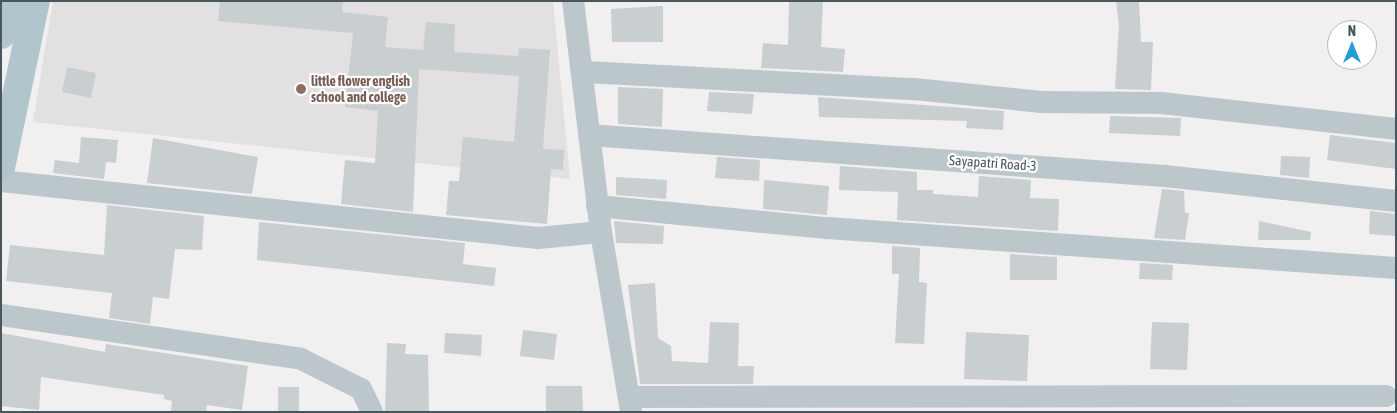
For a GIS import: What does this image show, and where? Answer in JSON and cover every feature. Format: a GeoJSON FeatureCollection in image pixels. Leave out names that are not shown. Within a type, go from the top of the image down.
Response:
{"type":"FeatureCollection","features":[{"type":"Feature","properties":{"kind":"main road"},"geometry":{"type":"LineString","coordinates":[[1,35],[8,1]]}},
{"type":"Feature","properties":{"kind":"main road"},"geometry":{"type":"LineString","coordinates":[[1,168],[36,1]]}},
{"type":"Feature","properties":{"kind":"street"},"geometry":{"type":"LineString","coordinates":[[573,1],[585,72],[596,206],[630,405],[1391,393]]}},
{"type":"Feature","properties":{"kind":"street"},"geometry":{"type":"LineString","coordinates":[[585,72],[914,89],[1041,102],[1161,103],[1396,129]]}},
{"type":"Feature","properties":{"kind":"street","name":"Sayapatri Road-3"},"geometry":{"type":"LineString","coordinates":[[589,135],[1165,176],[1396,201]]}},
{"type":"Feature","properties":{"kind":"street"},"geometry":{"type":"LineString","coordinates":[[1,181],[538,238],[601,232]]}},
{"type":"Feature","properties":{"kind":"street"},"geometry":{"type":"LineString","coordinates":[[596,206],[827,228],[1396,268]]}},
{"type":"Feature","properties":{"kind":"street"},"geometry":{"type":"LineString","coordinates":[[1,315],[301,359],[361,389],[372,412]]}},
{"type":"Feature","properties":{"kind":"street"},"geometry":{"type":"LineString","coordinates":[[1363,412],[1391,393]]}},
{"type":"Feature","properties":{"kind":"shaded area","name":"little flower english school and college"},"geometry":{"type":"Polygon","coordinates":[[[53,1],[553,1],[570,179],[33,122],[53,1]]]}},
{"type":"Feature","properties":{"kind":"building"},"geometry":{"type":"Polygon","coordinates":[[[220,1],[343,1],[342,12],[388,17],[385,47],[423,50],[426,22],[455,24],[454,52],[518,56],[519,48],[550,50],[543,149],[564,150],[563,170],[551,169],[547,224],[446,215],[449,181],[459,181],[463,137],[514,142],[519,76],[419,69],[413,212],[341,204],[345,160],[375,163],[378,111],[345,107],[353,33],[218,21],[220,1]]]}},
{"type":"Feature","properties":{"kind":"building"},"geometry":{"type":"Polygon","coordinates":[[[789,1],[823,1],[821,47],[845,49],[843,72],[761,68],[763,43],[788,45],[789,1]]]}},
{"type":"Feature","properties":{"kind":"building"},"geometry":{"type":"Polygon","coordinates":[[[1116,1],[1139,1],[1141,42],[1153,42],[1151,90],[1115,89],[1119,25],[1116,1]]]}},
{"type":"Feature","properties":{"kind":"building"},"geometry":{"type":"Polygon","coordinates":[[[663,6],[663,42],[612,42],[611,9],[663,6]]]}},
{"type":"Feature","properties":{"kind":"building"},"geometry":{"type":"Polygon","coordinates":[[[67,67],[96,73],[91,98],[62,92],[67,67]]]}},
{"type":"Feature","properties":{"kind":"building"},"geometry":{"type":"Polygon","coordinates":[[[618,87],[663,89],[662,127],[618,124],[618,87]]]}},
{"type":"Feature","properties":{"kind":"building"},"geometry":{"type":"Polygon","coordinates":[[[709,92],[754,94],[752,114],[707,111],[709,92]]]}},
{"type":"Feature","properties":{"kind":"building"},"geometry":{"type":"Polygon","coordinates":[[[818,97],[1004,111],[1003,130],[966,128],[967,121],[819,117],[818,97]]]}},
{"type":"Feature","properties":{"kind":"building"},"geometry":{"type":"Polygon","coordinates":[[[1110,116],[1181,118],[1180,136],[1109,133],[1110,116]]]}},
{"type":"Feature","properties":{"kind":"building"},"geometry":{"type":"Polygon","coordinates":[[[1330,135],[1396,143],[1396,169],[1327,160],[1330,135]]]}},
{"type":"Feature","properties":{"kind":"building"},"geometry":{"type":"Polygon","coordinates":[[[81,137],[118,140],[116,163],[106,162],[104,179],[53,173],[55,160],[79,163],[81,137]]]}},
{"type":"Feature","properties":{"kind":"building"},"geometry":{"type":"Polygon","coordinates":[[[153,138],[258,157],[252,194],[147,183],[153,138]]]}},
{"type":"Feature","properties":{"kind":"building"},"geometry":{"type":"Polygon","coordinates":[[[1281,156],[1310,157],[1309,178],[1280,175],[1281,156]]]}},
{"type":"Feature","properties":{"kind":"building"},"geometry":{"type":"Polygon","coordinates":[[[717,157],[760,160],[759,181],[715,178],[717,157]]]}},
{"type":"Feature","properties":{"kind":"building"},"geometry":{"type":"Polygon","coordinates":[[[840,166],[917,172],[917,190],[933,190],[933,194],[978,197],[979,176],[1031,180],[1030,198],[1059,199],[1058,231],[897,220],[898,192],[839,190],[840,166]]]}},
{"type":"Feature","properties":{"kind":"building"},"geometry":{"type":"Polygon","coordinates":[[[616,177],[667,180],[666,199],[616,195],[616,177]]]}},
{"type":"Feature","properties":{"kind":"building"},"geometry":{"type":"Polygon","coordinates":[[[764,180],[829,186],[827,215],[763,209],[764,180]]]}},
{"type":"Feature","properties":{"kind":"building"},"geometry":{"type":"Polygon","coordinates":[[[1162,189],[1184,191],[1185,213],[1189,213],[1185,240],[1154,238],[1162,189]]]}},
{"type":"Feature","properties":{"kind":"building"},"geometry":{"type":"Polygon","coordinates":[[[107,205],[204,216],[202,250],[175,249],[169,299],[153,297],[150,324],[109,318],[112,293],[6,281],[10,245],[104,255],[107,205]]]}},
{"type":"Feature","properties":{"kind":"building"},"geometry":{"type":"Polygon","coordinates":[[[1370,211],[1396,214],[1396,236],[1369,234],[1370,211]]]}},
{"type":"Feature","properties":{"kind":"building"},"geometry":{"type":"Polygon","coordinates":[[[614,221],[664,226],[663,244],[616,243],[614,221]]]}},
{"type":"Feature","properties":{"kind":"building"},"geometry":{"type":"Polygon","coordinates":[[[1259,221],[1311,232],[1310,240],[1258,240],[1259,221]]]}},
{"type":"Feature","properties":{"kind":"building"},"geometry":{"type":"Polygon","coordinates":[[[259,222],[465,243],[463,264],[496,268],[494,286],[257,260],[259,222]]]}},
{"type":"Feature","properties":{"kind":"building"},"geometry":{"type":"Polygon","coordinates":[[[892,246],[920,248],[919,282],[927,283],[924,344],[895,343],[899,274],[892,274],[892,246]]]}},
{"type":"Feature","properties":{"kind":"building"},"geometry":{"type":"Polygon","coordinates":[[[1010,254],[1057,257],[1057,280],[1010,280],[1010,254]]]}},
{"type":"Feature","properties":{"kind":"building"},"geometry":{"type":"Polygon","coordinates":[[[1140,263],[1173,265],[1172,280],[1139,279],[1140,263]]]}},
{"type":"Feature","properties":{"kind":"building"},"geometry":{"type":"Polygon","coordinates":[[[655,283],[658,338],[671,346],[672,361],[708,363],[710,322],[739,323],[738,366],[754,366],[753,384],[640,384],[628,285],[655,283]]]}},
{"type":"Feature","properties":{"kind":"building"},"geometry":{"type":"Polygon","coordinates":[[[1152,322],[1189,323],[1187,370],[1150,369],[1152,322]]]}},
{"type":"Feature","properties":{"kind":"building"},"geometry":{"type":"Polygon","coordinates":[[[523,330],[557,334],[554,360],[520,356],[523,330]]]}},
{"type":"Feature","properties":{"kind":"building"},"geometry":{"type":"Polygon","coordinates":[[[966,332],[1029,335],[1027,381],[964,379],[966,332]]]}},
{"type":"Feature","properties":{"kind":"building"},"geometry":{"type":"Polygon","coordinates":[[[1,333],[105,352],[106,344],[248,366],[242,410],[207,405],[206,412],[171,412],[172,401],[164,399],[164,395],[41,377],[39,410],[1,406],[1,333]]]}},
{"type":"Feature","properties":{"kind":"building"},"geometry":{"type":"Polygon","coordinates":[[[445,333],[482,335],[481,356],[444,353],[445,333]]]}},
{"type":"Feature","properties":{"kind":"building"},"geometry":{"type":"Polygon","coordinates":[[[387,343],[406,344],[405,354],[428,355],[429,412],[385,412],[387,343]]]}},
{"type":"Feature","properties":{"kind":"building"},"geometry":{"type":"Polygon","coordinates":[[[546,386],[582,386],[583,412],[546,412],[546,386]]]}},
{"type":"Feature","properties":{"kind":"building"},"geometry":{"type":"Polygon","coordinates":[[[278,387],[299,387],[299,411],[278,411],[278,387]]]}},
{"type":"Feature","properties":{"kind":"place","name":"little flower english school and college"},"geometry":{"type":"Point","coordinates":[301,89]}}]}
